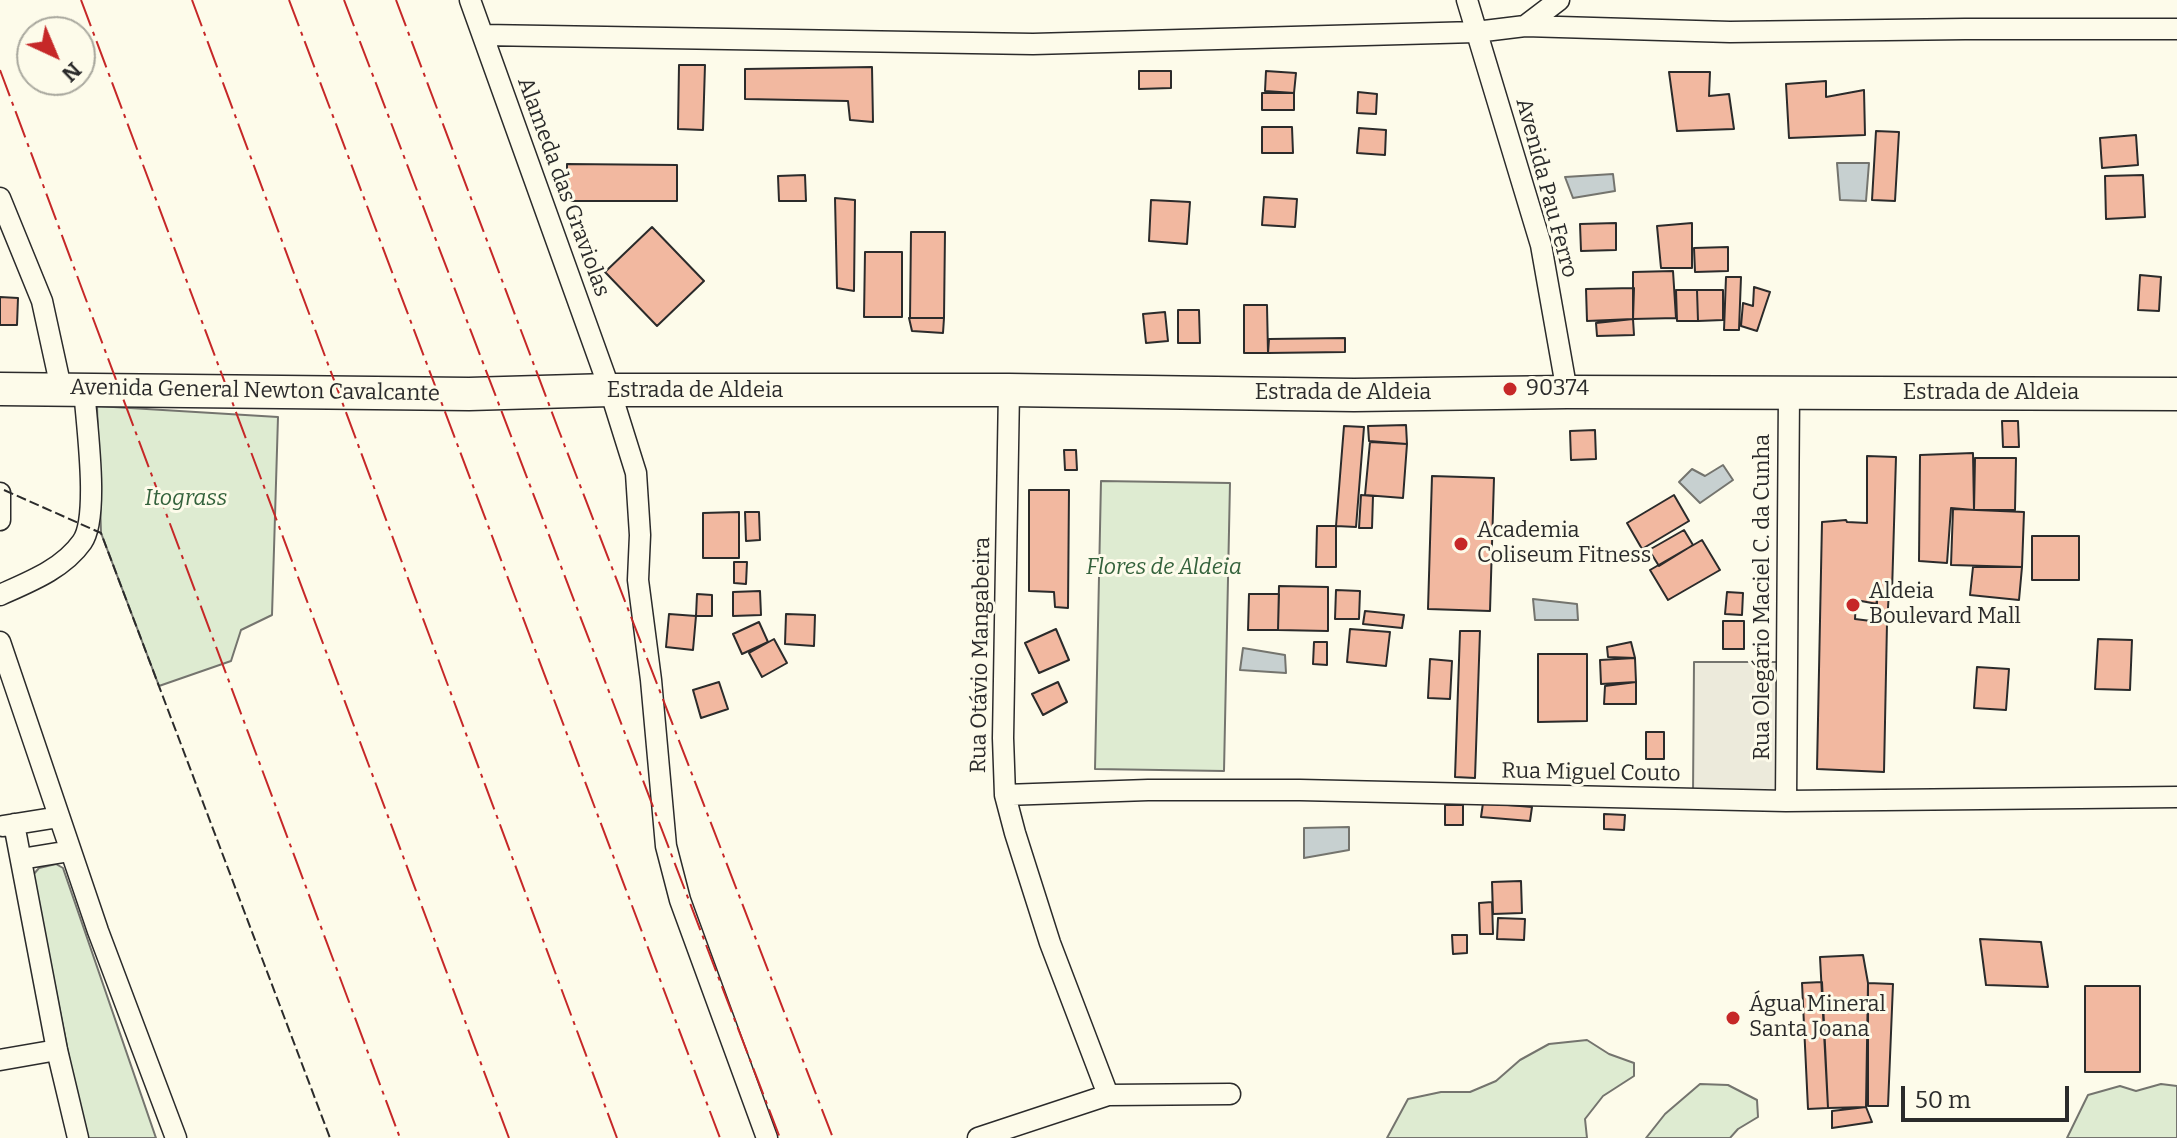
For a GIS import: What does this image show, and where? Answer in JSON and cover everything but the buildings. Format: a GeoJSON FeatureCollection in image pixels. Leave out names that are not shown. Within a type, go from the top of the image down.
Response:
{"type":"FeatureCollection","features":[{"type":"Feature","properties":{"kind":"main road","name":"Avenida General Newton Cavalcante"},"geometry":{"type":"LineString","coordinates":[[0,389],[510,393]]}},
{"type":"Feature","properties":{"kind":"main road","name":"Estrada de Aldeia"},"geometry":{"type":"LineString","coordinates":[[510,393],[1009,390],[1354,395],[1567,392],[2177,394]]}},
{"type":"Feature","properties":{"kind":"street","name":"Alameda das Graviolas"},"geometry":{"type":"LineString","coordinates":[[470,0],[610,390],[636,473],[640,535],[638,580],[651,680],[666,846],[680,900],[767,1138]]}},
{"type":"Feature","properties":{"kind":"street","name":"Avenida Pau Ferro"},"geometry":{"type":"LineString","coordinates":[[1467,0],[1541,245],[1567,392]]}},
{"type":"Feature","properties":{"kind":"street"},"geometry":{"type":"LineString","coordinates":[[1525,26],[1559,0]]}},
{"type":"Feature","properties":{"kind":"street"},"geometry":{"type":"LineString","coordinates":[[483,35],[1033,44],[1476,32],[1525,26],[1730,32],[2177,29]]}},
{"type":"Feature","properties":{"kind":"street"},"geometry":{"type":"LineString","coordinates":[[0,198],[42,301],[72,388],[91,508],[83,541],[56,567],[0,595]]}},
{"type":"Feature","properties":{"kind":"street","name":"Rua Otávio Mangabeira"},"geometry":{"type":"LineString","coordinates":[[1009,390],[1003,738],[1005,795],[1050,943],[1108,1095]]}},
{"type":"Feature","properties":{"kind":"street","name":"Rua Olegário Maciel C. da Cunha"},"geometry":{"type":"LineString","coordinates":[[1786,801],[1789,393]]}},
{"type":"Feature","properties":{"kind":"street"},"geometry":{"type":"LineString","coordinates":[[0,493],[0,520]]}},
{"type":"Feature","properties":{"kind":"street"},"geometry":{"type":"LineString","coordinates":[[0,642],[70,851],[176,1138]]}},
{"type":"Feature","properties":{"kind":"street","name":"Rua Miguel Couto"},"geometry":{"type":"LineString","coordinates":[[1005,795],[1148,790],[1300,790],[1786,801],[2177,797]]}},
{"type":"Feature","properties":{"kind":"street"},"geometry":{"type":"LineString","coordinates":[[59,817],[7,825],[21,859],[57,1050],[78,1138]]}},
{"type":"Feature","properties":{"kind":"street"},"geometry":{"type":"LineString","coordinates":[[21,859],[70,851]]}},
{"type":"Feature","properties":{"kind":"street"},"geometry":{"type":"LineString","coordinates":[[0,1060],[57,1050]]}},
{"type":"Feature","properties":{"kind":"street"},"geometry":{"type":"LineString","coordinates":[[978,1138],[1108,1095],[1230,1094]]}},
{"type":"Feature","properties":{"kind":"green space","name":"Itograss"},"geometry":{"type":"Polygon","coordinates":[[[97,406],[278,417],[272,615],[241,630],[231,661],[159,686],[101,533],[97,406]]]}},
{"type":"Feature","properties":{"kind":"green space","name":"Flores de Aldeia"},"geometry":{"type":"Polygon","coordinates":[[[1101,481],[1230,483],[1224,771],[1095,769],[1101,481]]]}},
{"type":"Feature","properties":{"kind":"green space"},"geometry":{"type":"Polygon","coordinates":[[[56,864],[63,868],[156,1138],[85,1138],[33,875],[39,868],[56,864]]]}},
{"type":"Feature","properties":{"kind":"green space"},"geometry":{"type":"Polygon","coordinates":[[[1587,1040],[1609,1054],[1634,1063],[1634,1076],[1603,1096],[1585,1119],[1587,1138],[1387,1138],[1408,1099],[1441,1092],[1470,1092],[1496,1081],[1520,1060],[1549,1044],[1587,1040]]]}},
{"type":"Feature","properties":{"kind":"green space"},"geometry":{"type":"Polygon","coordinates":[[[1700,1084],[1728,1085],[1757,1100],[1758,1117],[1730,1138],[1646,1138],[1665,1114],[1700,1084]]]}},
{"type":"Feature","properties":{"kind":"green space"},"geometry":{"type":"Polygon","coordinates":[[[2161,1084],[2177,1086],[2177,1138],[2067,1138],[2088,1095],[2120,1086],[2136,1091],[2161,1084]]]}},
{"type":"Feature","properties":{"kind":"shaded area"},"geometry":{"type":"Polygon","coordinates":[[[1837,163],[1869,163],[1866,201],[1840,200],[1837,163]]]}},
{"type":"Feature","properties":{"kind":"shaded area"},"geometry":{"type":"Polygon","coordinates":[[[1613,174],[1615,191],[1573,198],[1565,177],[1613,174]]]}},
{"type":"Feature","properties":{"kind":"shaded area"},"geometry":{"type":"Polygon","coordinates":[[[1723,465],[1733,480],[1700,503],[1679,482],[1692,469],[1705,476],[1723,465]]]}},
{"type":"Feature","properties":{"kind":"shaded area"},"geometry":{"type":"Polygon","coordinates":[[[1533,599],[1577,604],[1578,620],[1535,620],[1533,599]]]}},
{"type":"Feature","properties":{"kind":"shaded area"},"geometry":{"type":"Polygon","coordinates":[[[1243,648],[1285,655],[1286,673],[1240,670],[1243,648]]]}},
{"type":"Feature","properties":{"kind":"shaded area"},"geometry":{"type":"Polygon","coordinates":[[[1694,662],[1780,662],[1780,794],[1693,794],[1694,662]]]}},
{"type":"Feature","properties":{"kind":"shaded area"},"geometry":{"type":"Polygon","coordinates":[[[1349,827],[1349,850],[1304,858],[1304,828],[1349,827]]]}},
{"type":"Feature","properties":{"kind":"fence"},"geometry":{"type":"LineString","coordinates":[[4,490],[101,533],[330,1138]]}},
{"type":"Feature","properties":{"kind":"power"},"geometry":{"type":"LineString","coordinates":[[81,0],[509,1138]]}},
{"type":"Feature","properties":{"kind":"power"},"geometry":{"type":"LineString","coordinates":[[192,0],[617,1138]]}},
{"type":"Feature","properties":{"kind":"power"},"geometry":{"type":"LineString","coordinates":[[289,0],[720,1138]]}},
{"type":"Feature","properties":{"kind":"power"},"geometry":{"type":"LineString","coordinates":[[344,0],[780,1138]]}},
{"type":"Feature","properties":{"kind":"power"},"geometry":{"type":"LineString","coordinates":[[396,0],[833,1138]]}},
{"type":"Feature","properties":{"kind":"power"},"geometry":{"type":"LineString","coordinates":[[0,70],[400,1138]]}},
{"type":"Feature","properties":{"kind":"place","name":"90374"},"geometry":{"type":"Point","coordinates":[1510,389]}},
{"type":"Feature","properties":{"kind":"place","name":"Academia Coliseum Fitness"},"geometry":{"type":"Point","coordinates":[1461,544]}},
{"type":"Feature","properties":{"kind":"place","name":"Aldeia Boulevard Mall"},"geometry":{"type":"Point","coordinates":[1853,605]}},
{"type":"Feature","properties":{"kind":"place","name":"Água Mineral Santa Joana"},"geometry":{"type":"Point","coordinates":[1733,1018]}}]}
